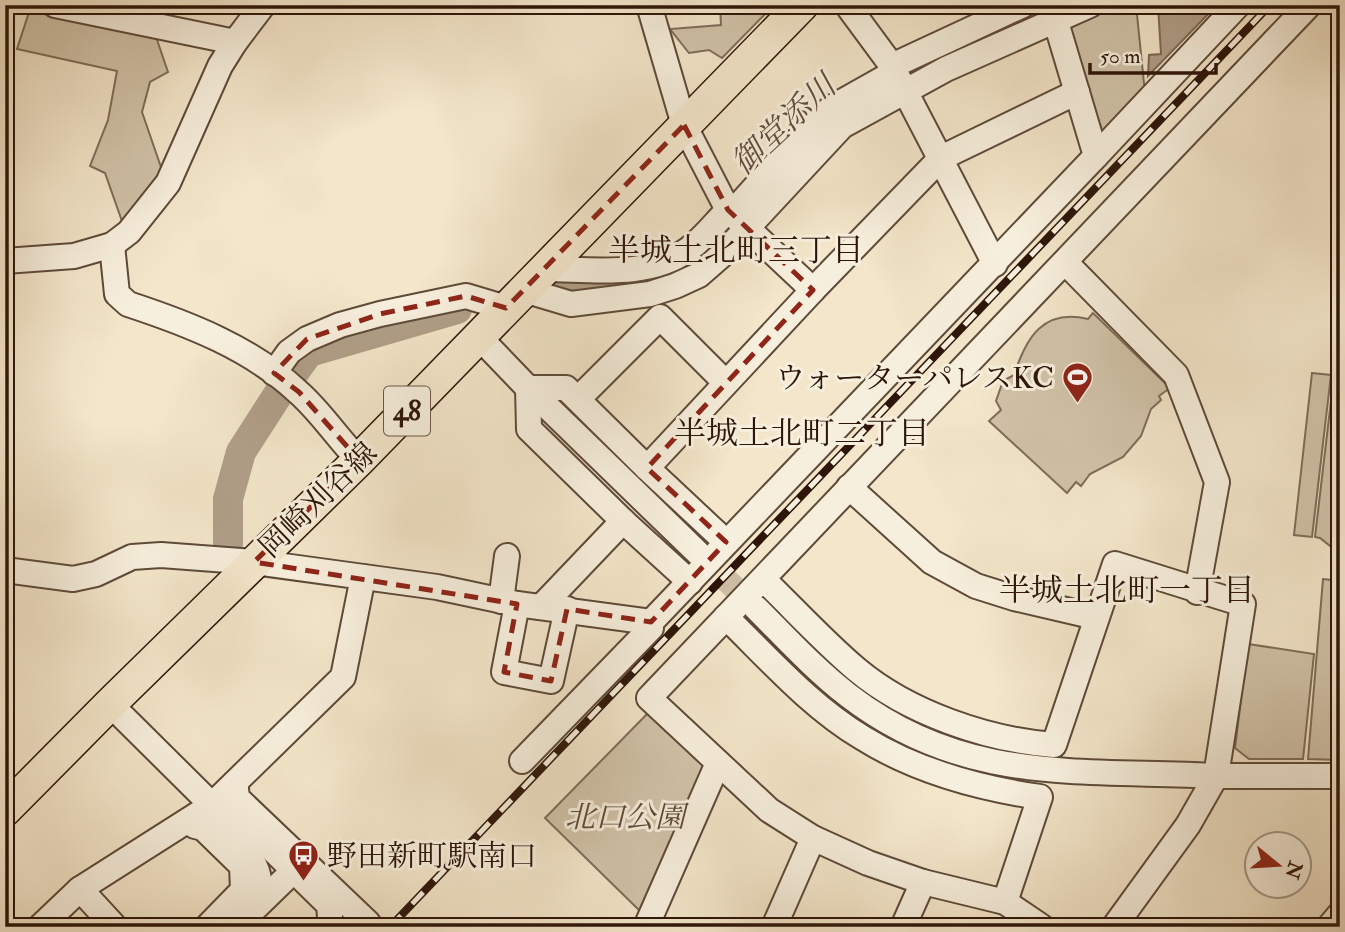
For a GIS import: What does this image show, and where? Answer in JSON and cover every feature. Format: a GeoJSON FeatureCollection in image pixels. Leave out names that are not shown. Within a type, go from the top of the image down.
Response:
{"type":"FeatureCollection","features":[{"type":"Feature","properties":{"kind":"main road","name":"岡崎刈谷線"},"geometry":{"type":"LineString","coordinates":[[5,810],[359,460],[802,5]]}},
{"type":"Feature","properties":{"kind":"street"},"geometry":{"type":"LineString","coordinates":[[55,5],[235,42]]}},
{"type":"Feature","properties":{"kind":"street"},"geometry":{"type":"LineString","coordinates":[[5,261],[74,256],[112,245],[129,232],[168,183],[220,66],[263,5]]}},
{"type":"Feature","properties":{"kind":"street"},"geometry":{"type":"LineString","coordinates":[[649,5],[684,125],[735,217],[813,290]]}},
{"type":"Feature","properties":{"kind":"street"},"geometry":{"type":"LineString","coordinates":[[847,5],[897,77],[995,264]]}},
{"type":"Feature","properties":{"kind":"street"},"geometry":{"type":"LineString","coordinates":[[274,373],[289,352],[307,339],[380,314],[466,296],[525,289],[666,263],[735,217],[897,77],[1023,5]]}},
{"type":"Feature","properties":{"kind":"street"},"geometry":{"type":"LineString","coordinates":[[897,77],[946,69],[1052,14],[1090,5]]}},
{"type":"Feature","properties":{"kind":"street"},"geometry":{"type":"LineString","coordinates":[[522,761],[651,628],[651,622],[726,542],[995,264],[1238,5]]}},
{"type":"Feature","properties":{"kind":"street"},"geometry":{"type":"LineString","coordinates":[[1042,927],[1005,902],[923,882],[869,863],[813,838],[769,810],[649,698],[1309,5]]}},
{"type":"Feature","properties":{"kind":"street"},"geometry":{"type":"LineString","coordinates":[[1052,14],[1096,156]]}},
{"type":"Feature","properties":{"kind":"street"},"geometry":{"type":"LineString","coordinates":[[647,468],[725,382],[941,158],[1077,92]]}},
{"type":"Feature","properties":{"kind":"street"},"geometry":{"type":"LineString","coordinates":[[525,289],[571,304],[650,294],[675,286],[699,275],[723,254],[735,217]]}},
{"type":"Feature","properties":{"kind":"street"},"geometry":{"type":"LineString","coordinates":[[112,245],[117,294],[128,304],[209,334],[240,350],[299,392],[359,460]]}},
{"type":"Feature","properties":{"kind":"street"},"geometry":{"type":"LineString","coordinates":[[1065,262],[1176,375],[1217,482],[1197,592]]}},
{"type":"Feature","properties":{"kind":"street"},"geometry":{"type":"LineString","coordinates":[[578,399],[660,317],[725,382]]}},
{"type":"Feature","properties":{"kind":"street"},"geometry":{"type":"LineString","coordinates":[[478,336],[698,553]]}},
{"type":"Feature","properties":{"kind":"street"},"geometry":{"type":"LineString","coordinates":[[528,388],[566,388],[726,542]]}},
{"type":"Feature","properties":{"kind":"street"},"geometry":{"type":"LineString","coordinates":[[528,388],[529,429],[690,582]]}},
{"type":"Feature","properties":{"kind":"street"},"geometry":{"type":"LineString","coordinates":[[849,487],[932,562],[976,586],[1014,598],[1096,617]]}},
{"type":"Feature","properties":{"kind":"street"},"geometry":{"type":"LineString","coordinates":[[519,604],[623,521]]}},
{"type":"Feature","properties":{"kind":"street"},"geometry":{"type":"LineString","coordinates":[[5,570],[73,579],[96,574],[132,557],[161,555],[254,562],[437,587],[519,604],[651,622]]}},
{"type":"Feature","properties":{"kind":"street"},"geometry":{"type":"LineString","coordinates":[[507,556],[519,604],[504,672],[551,681],[567,609]]}},
{"type":"Feature","properties":{"kind":"street"},"geometry":{"type":"LineString","coordinates":[[763,579],[857,670],[897,696],[978,731],[1026,743],[1054,745],[1115,565],[1243,604],[1216,776],[1188,825],[1114,927]]}},
{"type":"Feature","properties":{"kind":"street"},"geometry":{"type":"LineString","coordinates":[[40,927],[80,890],[212,805],[343,677],[363,577]]}},
{"type":"Feature","properties":{"kind":"street"},"geometry":{"type":"LineString","coordinates":[[756,608],[850,697],[875,714],[942,748],[1008,766],[1044,771],[1340,776]]}},
{"type":"Feature","properties":{"kind":"street"},"geometry":{"type":"LineString","coordinates":[[726,617],[813,701],[863,738],[921,767],[958,780],[996,791],[1040,797],[1005,902]]}},
{"type":"Feature","properties":{"kind":"street"},"geometry":{"type":"LineString","coordinates":[[110,704],[317,910],[315,927]]}},
{"type":"Feature","properties":{"kind":"street"},"geometry":{"type":"LineString","coordinates":[[646,927],[718,763]]}},
{"type":"Feature","properties":{"kind":"street"},"geometry":{"type":"LineString","coordinates":[[328,927],[328,905],[229,807],[230,796],[236,789],[237,798],[368,923],[365,927]]}},
{"type":"Feature","properties":{"kind":"street"},"geometry":{"type":"LineString","coordinates":[[207,927],[243,890],[242,866],[203,828],[195,826],[205,820],[212,820],[255,862],[258,872],[255,894],[235,914],[231,927]]}},
{"type":"Feature","properties":{"kind":"street"},"geometry":{"type":"LineString","coordinates":[[774,927],[813,838]]}},
{"type":"Feature","properties":{"kind":"street"},"geometry":{"type":"LineString","coordinates":[[242,927],[244,919],[286,878]]}},
{"type":"Feature","properties":{"kind":"street"},"geometry":{"type":"LineString","coordinates":[[903,927],[923,882]]}},
{"type":"Feature","properties":{"kind":"street"},"geometry":{"type":"LineString","coordinates":[[80,890],[115,927]]}},
{"type":"Feature","properties":{"kind":"street"},"geometry":{"type":"LineString","coordinates":[[1329,927],[1340,914]]}},
{"type":"Feature","properties":{"kind":"highlighted area"},"geometry":{"type":"Polygon","coordinates":[[[684,125],[728,210],[813,290],[647,468],[726,542],[651,622],[567,609],[551,681],[504,672],[517,604],[254,562],[359,460],[299,392],[274,373],[307,339],[380,314],[466,296],[506,308],[684,125]]]}},
{"type":"Feature","properties":{"kind":"green space"},"geometry":{"type":"Polygon","coordinates":[[[774,5],[722,58],[709,50],[689,53],[670,29],[721,25],[720,6],[774,5]]]}},
{"type":"Feature","properties":{"kind":"green space"},"geometry":{"type":"Polygon","coordinates":[[[1113,5],[1136,5],[1145,93],[1100,141],[1068,29],[1113,5]]]}},
{"type":"Feature","properties":{"kind":"green space"},"geometry":{"type":"Polygon","coordinates":[[[31,6],[154,31],[168,72],[150,82],[142,112],[163,173],[123,224],[105,173],[90,166],[108,120],[117,71],[17,49],[31,6]]]}},
{"type":"Feature","properties":{"kind":"green space","name":"ウォーターパレスKC"},"geometry":{"type":"Polygon","coordinates":[[[1093,313],[1170,388],[1159,396],[1161,400],[1151,409],[1141,436],[1123,457],[1090,474],[1081,486],[1076,482],[1067,493],[989,421],[1001,410],[996,401],[1003,381],[1014,375],[1024,349],[1039,329],[1059,318],[1088,319],[1093,313]]]}},
{"type":"Feature","properties":{"kind":"green space"},"geometry":{"type":"Polygon","coordinates":[[[1312,373],[1331,375],[1312,537],[1294,535],[1312,373]]]}},
{"type":"Feature","properties":{"kind":"green space"},"geometry":{"type":"Polygon","coordinates":[[[1334,375],[1340,376],[1340,554],[1315,537],[1334,375]]]}},
{"type":"Feature","properties":{"kind":"green space"},"geometry":{"type":"Polygon","coordinates":[[[1323,579],[1340,581],[1340,760],[1308,759],[1323,579]]]}},
{"type":"Feature","properties":{"kind":"green space"},"geometry":{"type":"Polygon","coordinates":[[[1248,644],[1314,654],[1303,759],[1249,759],[1235,748],[1248,644]]]}},
{"type":"Feature","properties":{"kind":"green space","name":"北口公園"},"geometry":{"type":"Polygon","coordinates":[[[651,710],[709,764],[643,914],[545,818],[651,710]]]}},
{"type":"Feature","properties":{"kind":"shaded area"},"geometry":{"type":"Polygon","coordinates":[[[1158,5],[1217,5],[1148,76],[1149,55],[1161,54],[1158,5]]]}},
{"type":"Feature","properties":{"kind":"waterway","name":"御堂添川"},"geometry":{"type":"LineString","coordinates":[[875,91],[1058,5]]}},
{"type":"Feature","properties":{"kind":"waterway","name":"御堂添川"},"geometry":{"type":"LineString","coordinates":[[565,287],[631,283],[669,273],[694,260],[717,242],[756,200]]}},
{"type":"Feature","properties":{"kind":"waterway","name":"御堂添川"},"geometry":{"type":"LineString","coordinates":[[228,544],[228,499],[241,452],[309,352],[457,309]]}},
{"type":"Feature","properties":{"kind":"tunnel"},"geometry":{"type":"LineString","coordinates":[[698,553],[756,608]]}},
{"type":"Feature","properties":{"kind":"railway"},"geometry":{"type":"LineString","coordinates":[[390,927],[1270,5]]}},
{"type":"Feature","properties":{"kind":"place","name":"ウォーターパレスKC"},"geometry":{"type":"Point","coordinates":[1077,405]}},
{"type":"Feature","properties":{"kind":"place","name":"野田新町駅南口"},"geometry":{"type":"Point","coordinates":[304,883]}},
{"type":"Feature","properties":{"kind":"district","name":"半城土北町三丁目"},"geometry":{"type":"Point","coordinates":[736,251]}},
{"type":"Feature","properties":{"kind":"district","name":"半城土北町二丁目"},"geometry":{"type":"Point","coordinates":[802,434]}},
{"type":"Feature","properties":{"kind":"district","name":"半城土北町一丁目"},"geometry":{"type":"Point","coordinates":[1127,591]}}]}
